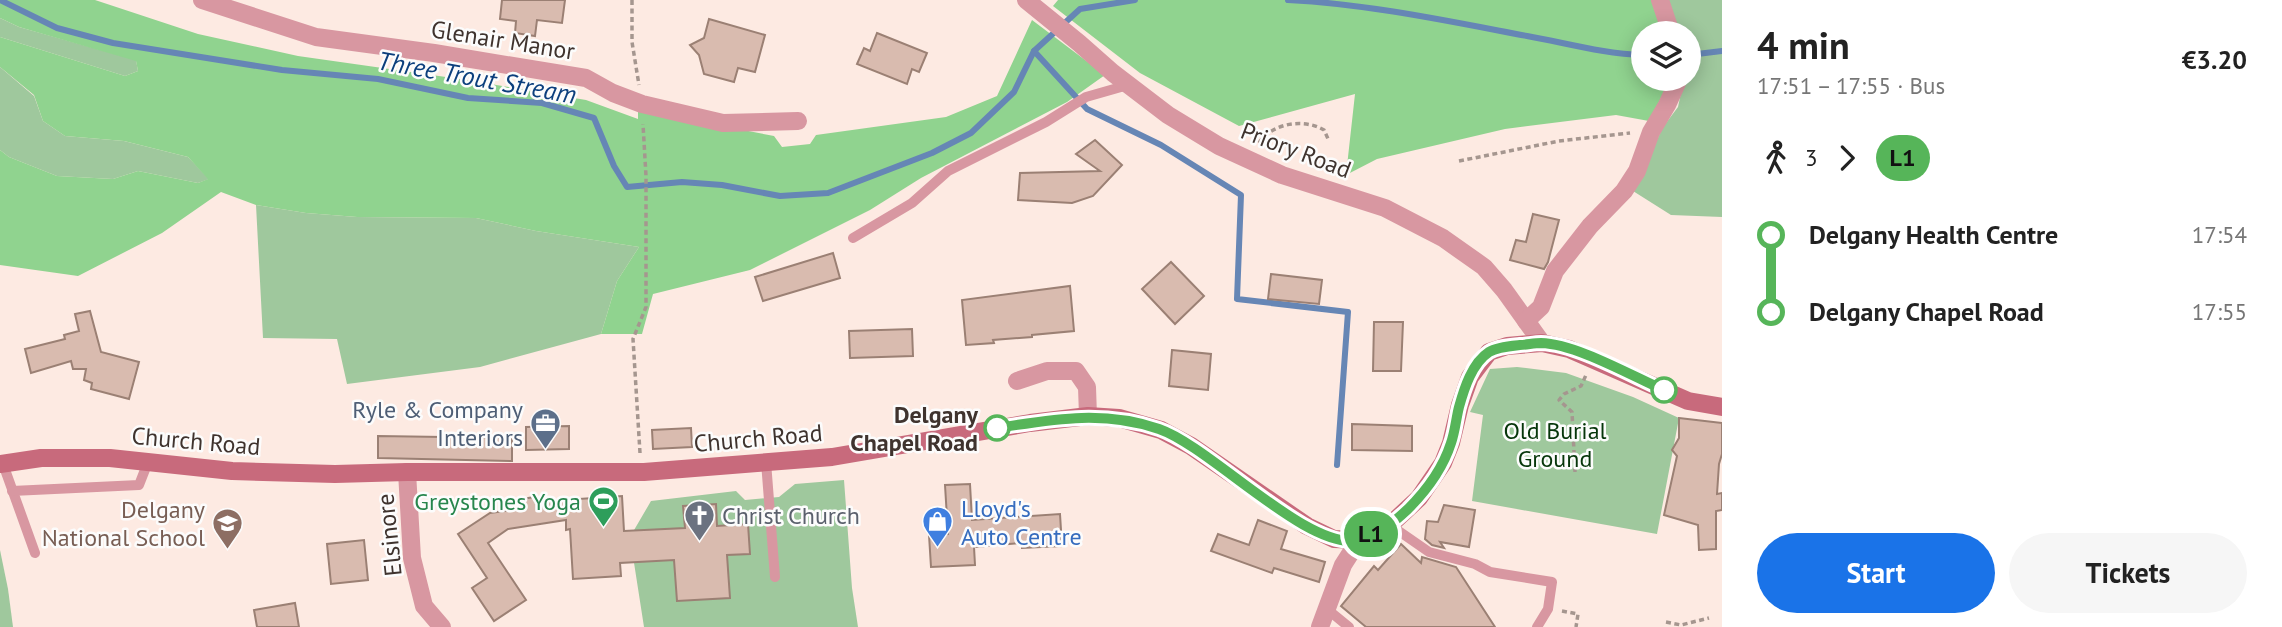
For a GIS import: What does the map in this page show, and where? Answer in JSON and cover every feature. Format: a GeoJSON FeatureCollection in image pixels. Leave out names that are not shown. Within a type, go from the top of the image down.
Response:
{"type":"FeatureCollection","features":[{"type":"Feature","properties":{"kind":"main road"},"geometry":{"type":"LineString","coordinates":[[1359,540],[1390,525],[1419,498],[1443,463],[1466,386],[1489,352],[1507,346],[1542,343],[1569,349],[1688,401],[1722,407]]}},
{"type":"Feature","properties":{"kind":"main road","name":"Church Road"},"geometry":{"type":"LineString","coordinates":[[1,464],[41,458],[110,458],[232,471],[335,474],[644,472],[832,457],[1030,423],[1087,416],[1119,418],[1161,430],[1191,446],[1307,526],[1334,539],[1359,540]]}},
{"type":"Feature","properties":{"kind":"street","name":"Glenair Manor"},"geometry":{"type":"LineString","coordinates":[[202,0],[242,6],[316,37],[586,78],[613,93],[642,104],[723,123],[798,121]]}},
{"type":"Feature","properties":{"kind":"street","name":"Priory Road"},"geometry":{"type":"LineString","coordinates":[[1026,0],[1128,85],[1168,115],[1219,146],[1282,175],[1385,208],[1443,238],[1484,267],[1542,343]]}},
{"type":"Feature","properties":{"kind":"street"},"geometry":{"type":"LineString","coordinates":[[1660,0],[1667,21]]}},
{"type":"Feature","properties":{"kind":"street"},"geometry":{"type":"LineString","coordinates":[[1526,321],[1541,307],[1555,271],[1590,226],[1624,191],[1637,171],[1651,132],[1671,91]]}},
{"type":"Feature","properties":{"kind":"street"},"geometry":{"type":"LineString","coordinates":[[1017,381],[1047,372],[1076,371],[1087,387],[1087,416]]}},
{"type":"Feature","properties":{"kind":"street","name":"Elsinore"},"geometry":{"type":"LineString","coordinates":[[407,472],[412,558],[424,606],[442,627]]}},
{"type":"Feature","properties":{"kind":"street"},"geometry":{"type":"LineString","coordinates":[[1320,627],[1343,565],[1359,540]]}},
{"type":"Feature","properties":{"kind":"lane"},"geometry":{"type":"LineString","coordinates":[[852,238],[912,202],[948,171],[1046,122],[1086,97],[1128,85]]}},
{"type":"Feature","properties":{"kind":"lane"},"geometry":{"type":"LineString","coordinates":[[12,491],[139,485],[148,462]]}},
{"type":"Feature","properties":{"kind":"lane"},"geometry":{"type":"LineString","coordinates":[[766,462],[775,577]]}},
{"type":"Feature","properties":{"kind":"lane"},"geometry":{"type":"LineString","coordinates":[[1,464],[35,553]]}},
{"type":"Feature","properties":{"kind":"lane"},"geometry":{"type":"LineString","coordinates":[[1390,525],[1429,552],[1490,572],[1552,582],[1548,609],[1537,627]]}},
{"type":"Feature","properties":{"kind":"lane"},"geometry":{"type":"LineString","coordinates":[[1327,609],[1349,627]]}},
{"type":"Feature","properties":{"kind":"path"},"geometry":{"type":"LineString","coordinates":[[1249,160],[1263,137],[1276,127],[1315,124],[1324,130],[1329,141]]}},
{"type":"Feature","properties":{"kind":"path"},"geometry":{"type":"LineString","coordinates":[[1459,161],[1559,141],[1639,131],[1651,132]]}},
{"type":"Feature","properties":{"kind":"path"},"geometry":{"type":"LineString","coordinates":[[639,446],[634,339],[646,307],[646,176]]}},
{"type":"Feature","properties":{"kind":"path"},"geometry":{"type":"LineString","coordinates":[[1575,472],[1572,412],[1559,400],[1564,394],[1581,386]]}},
{"type":"Feature","properties":{"kind":"path"},"geometry":{"type":"LineString","coordinates":[[1548,609],[1578,614],[1576,627]]}},
{"type":"Feature","properties":{"kind":"path"},"geometry":{"type":"LineString","coordinates":[[1666,622],[1681,625],[1709,618]]}},
{"type":"Feature","properties":{"kind":"green space"},"geometry":{"type":"Polygon","coordinates":[[[0,0],[95,0],[198,34],[298,56],[586,100],[638,119],[638,108],[774,136],[782,147],[810,144],[816,135],[946,117],[997,96],[1032,20],[1105,75],[1067,102],[921,178],[870,210],[750,270],[653,294],[642,334],[601,334],[617,281],[639,247],[536,231],[476,218],[357,217],[306,213],[256,205],[221,192],[162,233],[78,276],[0,265],[0,150],[9,157],[57,176],[113,179],[138,171],[198,183],[208,179],[188,157],[124,141],[65,136],[43,121],[34,95],[0,67],[0,37],[125,76],[138,71],[136,61],[19,27],[0,18],[0,0]]]}},
{"type":"Feature","properties":{"kind":"green space"},"geometry":{"type":"Polygon","coordinates":[[[1058,0],[1655,0],[1660,21],[1631,21],[1631,91],[1665,91],[1649,121],[1616,115],[1505,129],[1377,159],[1346,175],[1355,94],[1239,126],[1140,73],[1053,6],[1058,0]]]}},
{"type":"Feature","properties":{"kind":"green space"},"geometry":{"type":"Polygon","coordinates":[[[1668,0],[1722,0],[1722,217],[1671,215],[1633,191],[1663,127],[1678,107],[1681,91],[1701,91],[1701,21],[1675,21],[1668,0]]]}},
{"type":"Feature","properties":{"kind":"green space"},"geometry":{"type":"Polygon","coordinates":[[[0,18],[19,27],[136,60],[138,71],[125,76],[0,37],[0,18]]]}},
{"type":"Feature","properties":{"kind":"green space"},"geometry":{"type":"Polygon","coordinates":[[[0,67],[34,96],[43,121],[65,136],[124,141],[188,157],[209,179],[198,183],[138,171],[113,179],[57,176],[9,157],[0,150],[0,67]]]}},
{"type":"Feature","properties":{"kind":"green space"},"geometry":{"type":"Polygon","coordinates":[[[256,205],[357,217],[476,218],[536,231],[639,247],[617,281],[601,334],[480,367],[347,384],[337,339],[263,338],[256,205]]]}},
{"type":"Feature","properties":{"kind":"green space","name":"Old Burial Ground"},"geometry":{"type":"Polygon","coordinates":[[[1517,367],[1566,373],[1633,397],[1679,418],[1657,534],[1472,501],[1483,415],[1470,412],[1490,369],[1517,367]]]}},
{"type":"Feature","properties":{"kind":"green space"},"geometry":{"type":"Polygon","coordinates":[[[844,480],[852,588],[858,627],[644,627],[630,537],[651,501],[736,491],[745,500],[779,497],[795,484],[844,480]]]}},
{"type":"Feature","properties":{"kind":"green space"},"geometry":{"type":"Polygon","coordinates":[[[0,550],[8,589],[13,627],[0,627],[0,550]]]}},
{"type":"Feature","properties":{"kind":"building"},"geometry":{"type":"Polygon","coordinates":[[[502,0],[565,0],[562,23],[537,20],[535,36],[515,33],[516,21],[500,19],[502,0]]]}},
{"type":"Feature","properties":{"kind":"building"},"geometry":{"type":"Polygon","coordinates":[[[709,19],[765,35],[755,72],[738,68],[734,82],[704,74],[699,55],[690,45],[704,38],[709,19]]]}},
{"type":"Feature","properties":{"kind":"building"},"geometry":{"type":"Polygon","coordinates":[[[877,33],[927,53],[919,72],[912,69],[907,84],[857,64],[864,48],[870,51],[877,33]]]}},
{"type":"Feature","properties":{"kind":"building"},"geometry":{"type":"Polygon","coordinates":[[[1095,140],[1122,165],[1093,196],[1072,203],[1018,200],[1020,173],[1100,171],[1076,154],[1095,140]]]}},
{"type":"Feature","properties":{"kind":"building"},"geometry":{"type":"Polygon","coordinates":[[[1533,214],[1559,220],[1544,269],[1510,260],[1516,240],[1526,242],[1533,214]]]}},
{"type":"Feature","properties":{"kind":"building"},"geometry":{"type":"Polygon","coordinates":[[[833,253],[840,278],[763,301],[755,277],[833,253]]]}},
{"type":"Feature","properties":{"kind":"building"},"geometry":{"type":"Polygon","coordinates":[[[1171,262],[1204,296],[1175,324],[1142,289],[1171,262]]]}},
{"type":"Feature","properties":{"kind":"building"},"geometry":{"type":"Polygon","coordinates":[[[1271,274],[1322,280],[1319,304],[1268,299],[1271,274]]]}},
{"type":"Feature","properties":{"kind":"building"},"geometry":{"type":"Polygon","coordinates":[[[1070,286],[1074,331],[966,345],[962,300],[1070,286]]]}},
{"type":"Feature","properties":{"kind":"building"},"geometry":{"type":"Polygon","coordinates":[[[90,311],[101,352],[139,362],[129,399],[91,389],[92,383],[84,380],[86,369],[73,369],[71,361],[31,373],[25,349],[65,339],[64,335],[79,331],[75,314],[90,311]]]}},
{"type":"Feature","properties":{"kind":"building"},"geometry":{"type":"Polygon","coordinates":[[[1374,322],[1403,322],[1401,371],[1373,371],[1374,322]]]}},
{"type":"Feature","properties":{"kind":"building"},"geometry":{"type":"Polygon","coordinates":[[[912,329],[913,356],[850,358],[849,331],[912,329]]]}},
{"type":"Feature","properties":{"kind":"building"},"geometry":{"type":"Polygon","coordinates":[[[1172,350],[1211,354],[1208,390],[1169,386],[1172,350]]]}},
{"type":"Feature","properties":{"kind":"building"},"geometry":{"type":"Polygon","coordinates":[[[1679,418],[1722,423],[1722,454],[1717,494],[1722,493],[1722,510],[1716,511],[1716,549],[1699,550],[1698,525],[1664,515],[1677,456],[1672,450],[1679,438],[1679,418]]]}},
{"type":"Feature","properties":{"kind":"building"},"geometry":{"type":"Polygon","coordinates":[[[1352,424],[1412,426],[1412,451],[1352,450],[1352,424]]]}},
{"type":"Feature","properties":{"kind":"building"},"geometry":{"type":"Polygon","coordinates":[[[569,426],[569,449],[526,450],[526,427],[569,426]]]}},
{"type":"Feature","properties":{"kind":"building"},"geometry":{"type":"Polygon","coordinates":[[[691,428],[692,447],[653,449],[652,430],[691,428]]]}},
{"type":"Feature","properties":{"kind":"building"},"geometry":{"type":"Polygon","coordinates":[[[378,436],[512,438],[512,461],[378,458],[378,436]]]}},
{"type":"Feature","properties":{"kind":"building"},"geometry":{"type":"Polygon","coordinates":[[[970,484],[972,520],[1060,514],[1062,546],[1022,548],[1022,543],[974,547],[975,565],[931,567],[929,535],[948,534],[945,485],[970,484]]]}},
{"type":"Feature","properties":{"kind":"building"},"geometry":{"type":"Polygon","coordinates":[[[622,496],[624,531],[685,528],[683,506],[716,504],[717,526],[748,524],[750,554],[727,555],[730,598],[677,601],[674,560],[620,563],[621,576],[573,579],[570,529],[566,530],[566,520],[508,529],[488,543],[526,600],[494,621],[472,588],[487,578],[458,534],[490,513],[519,509],[517,500],[534,497],[535,502],[622,496]]]}},
{"type":"Feature","properties":{"kind":"building"},"geometry":{"type":"Polygon","coordinates":[[[1444,505],[1475,510],[1469,547],[1440,542],[1444,548],[1432,545],[1425,539],[1427,521],[1438,522],[1444,505]]]}},
{"type":"Feature","properties":{"kind":"building"},"geometry":{"type":"Polygon","coordinates":[[[1258,520],[1287,531],[1281,549],[1325,562],[1319,582],[1274,568],[1272,573],[1211,551],[1218,534],[1249,545],[1258,520]]]}},
{"type":"Feature","properties":{"kind":"building"},"geometry":{"type":"Polygon","coordinates":[[[364,540],[368,580],[331,584],[327,544],[364,540]]]}},
{"type":"Feature","properties":{"kind":"building"},"geometry":{"type":"Polygon","coordinates":[[[1401,544],[1421,563],[1422,557],[1456,567],[1495,627],[1366,627],[1341,606],[1374,566],[1378,570],[1401,544]]]}},
{"type":"Feature","properties":{"kind":"building"},"geometry":{"type":"Polygon","coordinates":[[[295,603],[299,627],[257,627],[254,610],[295,603]]]}},
{"type":"Feature","properties":{"kind":"waterway","name":"Three Trout Stream"},"geometry":{"type":"LineString","coordinates":[[0,0],[57,28],[113,43],[282,70],[378,79],[468,98],[542,103],[594,118],[614,166],[627,187],[682,182],[722,185],[780,196],[828,193],[932,153],[971,133],[1014,92],[1034,51],[1080,9],[1135,0]]}},
{"type":"Feature","properties":{"kind":"waterway","name":"Three Trout Stream"},"geometry":{"type":"LineString","coordinates":[[1288,0],[1378,9],[1631,54]]}},
{"type":"Feature","properties":{"kind":"waterway"},"geometry":{"type":"LineString","coordinates":[[1034,51],[1087,109],[1161,145],[1241,195],[1237,299],[1348,312],[1337,465]]}},
{"type":"Feature","properties":{"kind":"waterway","name":"Three Trout Stream"},"geometry":{"type":"LineString","coordinates":[[1701,54],[1722,51]]}},
{"type":"Feature","properties":{"kind":"bus line","name":"L1"},"geometry":{"type":"LineString","coordinates":[[997,428],[1087,416],[1119,418],[1161,430],[1191,446],[1307,526],[1334,539],[1359,540],[1390,525],[1419,498],[1443,463],[1470,377],[1489,352],[1507,346],[1542,343],[1591,357],[1664,390]]}},
{"type":"Feature","properties":{"kind":"place","name":"Delgany Chapel Road"},"geometry":{"type":"Point","coordinates":[997,428]}},
{"type":"Feature","properties":{"kind":"place","name":"Ryle & Company Interiors"},"geometry":{"type":"Point","coordinates":[546,450]}},
{"type":"Feature","properties":{"kind":"place","name":"Greystones Yoga"},"geometry":{"type":"Point","coordinates":[604,528]}},
{"type":"Feature","properties":{"kind":"place","name":"Christ Church"},"geometry":{"type":"Point","coordinates":[699,542]}},
{"type":"Feature","properties":{"kind":"place","name":"Lloyd's Auto Centre"},"geometry":{"type":"Point","coordinates":[938,549]}},
{"type":"Feature","properties":{"kind":"place","name":"Delgany National School"},"geometry":{"type":"Point","coordinates":[228,550]}}]}
